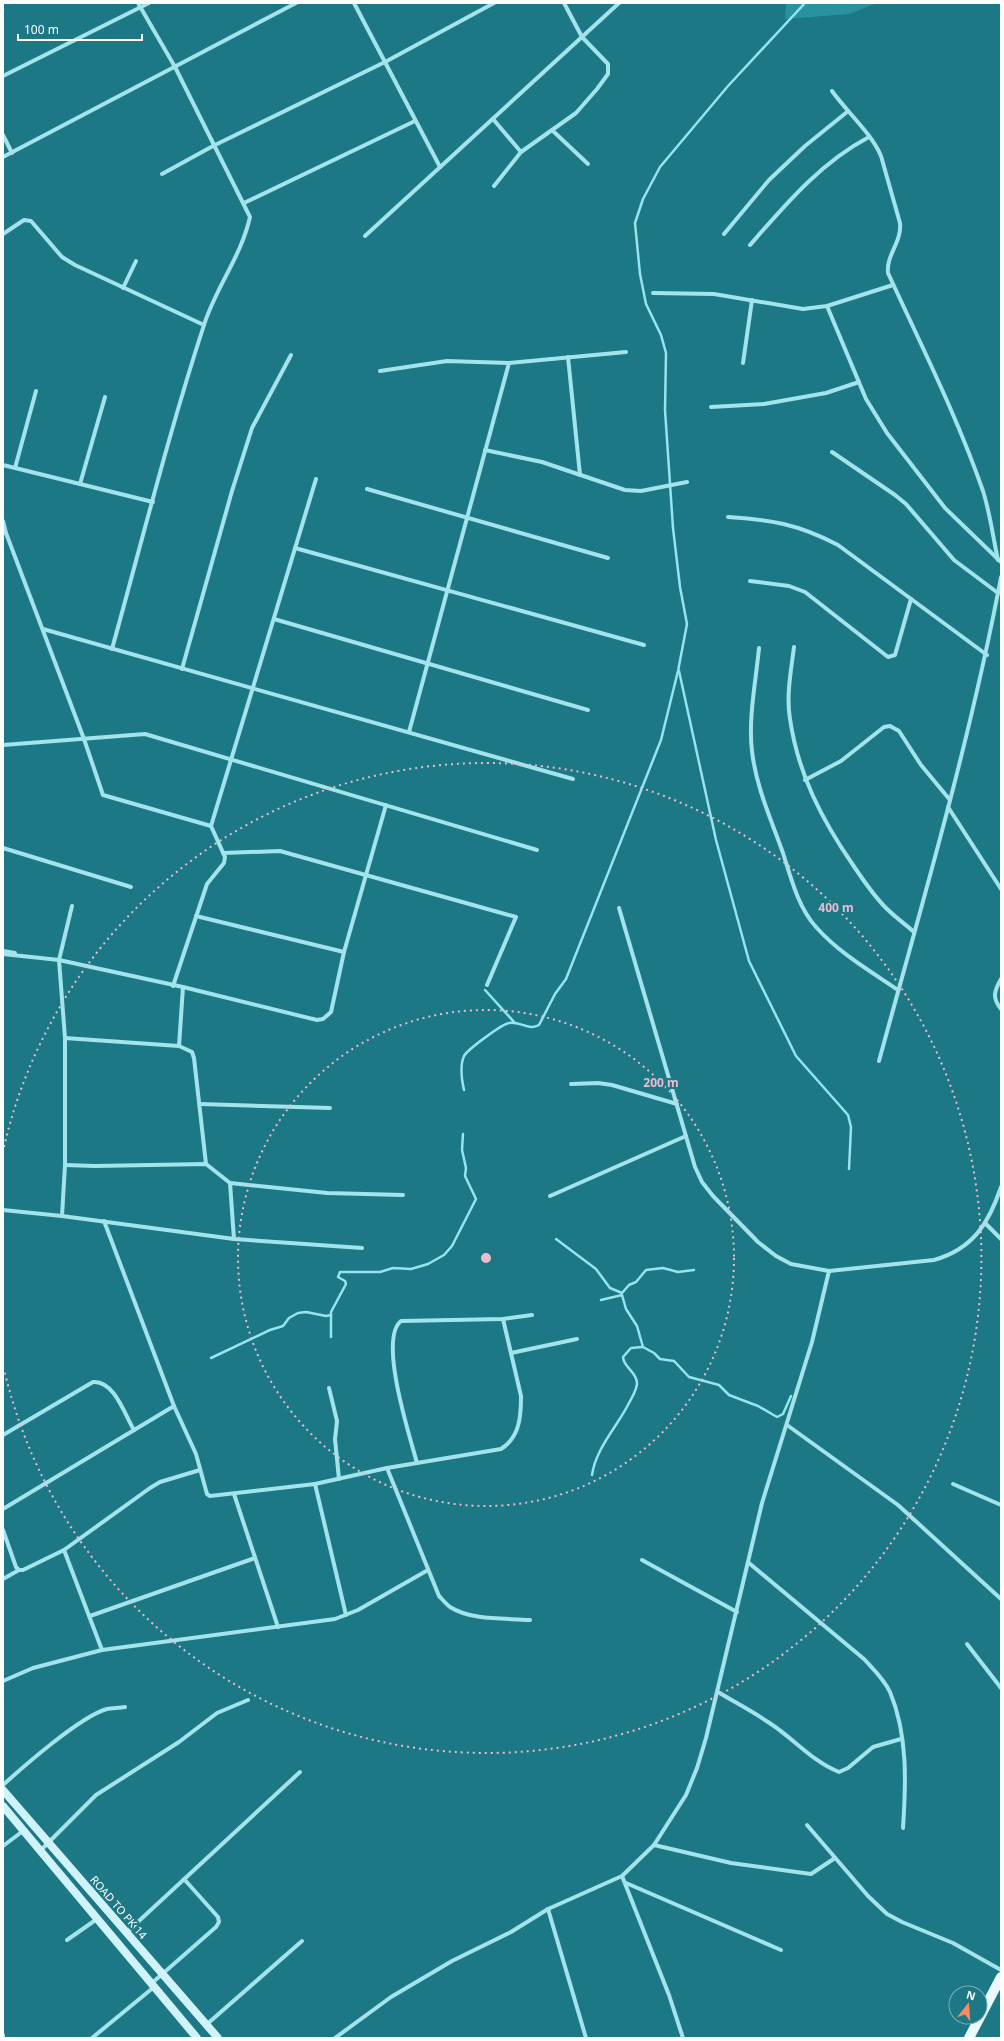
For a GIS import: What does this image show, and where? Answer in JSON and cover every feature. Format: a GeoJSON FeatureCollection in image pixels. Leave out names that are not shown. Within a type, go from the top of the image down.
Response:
{"type":"FeatureCollection","features":[{"type":"Feature","properties":{"kind":"main road","name":"ROAD TO PK 14"},"geometry":{"type":"LineString","coordinates":[[3,1790],[218,2038]]}},
{"type":"Feature","properties":{"kind":"main road"},"geometry":{"type":"LineString","coordinates":[[3,1806],[197,2038]]}},
{"type":"Feature","properties":{"kind":"main road"},"geometry":{"type":"LineString","coordinates":[[969,2038],[1001,1977]]}},
{"type":"Feature","properties":{"kind":"street"},"geometry":{"type":"LineString","coordinates":[[112,649],[204,325],[211,304],[244,240],[250,217],[213,146],[175,67],[138,3]]}},
{"type":"Feature","properties":{"kind":"street"},"geometry":{"type":"LineString","coordinates":[[3,76],[149,3]]}},
{"type":"Feature","properties":{"kind":"street"},"geometry":{"type":"LineString","coordinates":[[3,157],[296,3]]}},
{"type":"Feature","properties":{"kind":"street"},"geometry":{"type":"LineString","coordinates":[[354,3],[440,167]]}},
{"type":"Feature","properties":{"kind":"street"},"geometry":{"type":"LineString","coordinates":[[162,174],[213,146],[385,62],[494,3]]}},
{"type":"Feature","properties":{"kind":"street"},"geometry":{"type":"LineString","coordinates":[[494,186],[522,152],[576,113],[598,90],[608,74],[608,64],[582,37],[564,3]]}},
{"type":"Feature","properties":{"kind":"street"},"geometry":{"type":"LineString","coordinates":[[365,236],[619,3]]}},
{"type":"Feature","properties":{"kind":"street"},"geometry":{"type":"LineString","coordinates":[[832,91],[847,112],[877,146],[882,156],[900,223],[901,232],[887,266],[888,273],[942,387],[978,479],[983,493],[1000,561]]}},
{"type":"Feature","properties":{"kind":"street"},"geometry":{"type":"LineString","coordinates":[[724,234],[770,180],[805,146],[847,112]]}},
{"type":"Feature","properties":{"kind":"street"},"geometry":{"type":"LineString","coordinates":[[493,119],[522,152]]}},
{"type":"Feature","properties":{"kind":"street"},"geometry":{"type":"LineString","coordinates":[[244,203],[415,120]]}},
{"type":"Feature","properties":{"kind":"street"},"geometry":{"type":"LineString","coordinates":[[553,131],[588,164]]}},
{"type":"Feature","properties":{"kind":"street"},"geometry":{"type":"LineString","coordinates":[[3,135],[12,152]]}},
{"type":"Feature","properties":{"kind":"street"},"geometry":{"type":"LineString","coordinates":[[750,245],[796,192],[826,165],[848,148],[869,137]]}},
{"type":"Feature","properties":{"kind":"street"},"geometry":{"type":"LineString","coordinates":[[3,234],[20,222],[28,220],[31,221],[62,257],[80,268],[204,325]]}},
{"type":"Feature","properties":{"kind":"street"},"geometry":{"type":"LineString","coordinates":[[123,288],[136,261]]}},
{"type":"Feature","properties":{"kind":"street"},"geometry":{"type":"LineString","coordinates":[[653,293],[714,294],[752,300],[787,308],[803,309],[827,306],[893,285]]}},
{"type":"Feature","properties":{"kind":"street"},"geometry":{"type":"LineString","coordinates":[[743,363],[752,300]]}},
{"type":"Feature","properties":{"kind":"street"},"geometry":{"type":"LineString","coordinates":[[827,306],[859,382],[876,416],[921,479],[945,508],[1000,561]]}},
{"type":"Feature","properties":{"kind":"street"},"geometry":{"type":"LineString","coordinates":[[380,371],[447,361],[509,362],[626,352]]}},
{"type":"Feature","properties":{"kind":"street"},"geometry":{"type":"LineString","coordinates":[[182,668],[232,491],[252,428],[291,355]]}},
{"type":"Feature","properties":{"kind":"street"},"geometry":{"type":"LineString","coordinates":[[568,357],[580,476]]}},
{"type":"Feature","properties":{"kind":"street"},"geometry":{"type":"LineString","coordinates":[[409,732],[509,362]]}},
{"type":"Feature","properties":{"kind":"street"},"geometry":{"type":"LineString","coordinates":[[711,407],[764,404],[826,393],[859,382]]}},
{"type":"Feature","properties":{"kind":"street"},"geometry":{"type":"LineString","coordinates":[[15,468],[36,391]]}},
{"type":"Feature","properties":{"kind":"street"},"geometry":{"type":"LineString","coordinates":[[80,484],[105,397]]}},
{"type":"Feature","properties":{"kind":"street"},"geometry":{"type":"LineString","coordinates":[[485,450],[542,462],[625,490],[641,491],[687,482]]}},
{"type":"Feature","properties":{"kind":"street"},"geometry":{"type":"LineString","coordinates":[[832,452],[906,504],[954,560],[998,593]]}},
{"type":"Feature","properties":{"kind":"street"},"geometry":{"type":"LineString","coordinates":[[3,465],[153,502]]}},
{"type":"Feature","properties":{"kind":"street"},"geometry":{"type":"LineString","coordinates":[[173,986],[210,878],[224,863],[223,853],[211,826],[316,479]]}},
{"type":"Feature","properties":{"kind":"street"},"geometry":{"type":"LineString","coordinates":[[367,489],[608,558]]}},
{"type":"Feature","properties":{"kind":"street"},"geometry":{"type":"LineString","coordinates":[[728,517],[770,520],[792,524],[815,532],[838,545],[987,655]]}},
{"type":"Feature","properties":{"kind":"street"},"geometry":{"type":"LineString","coordinates":[[3,521],[5,533],[84,739],[103,795],[211,826]]}},
{"type":"Feature","properties":{"kind":"street"},"geometry":{"type":"LineString","coordinates":[[295,548],[447,592],[644,645]]}},
{"type":"Feature","properties":{"kind":"street"},"geometry":{"type":"LineString","coordinates":[[879,1061],[950,800],[987,655],[1001,577]]}},
{"type":"Feature","properties":{"kind":"street"},"geometry":{"type":"LineString","coordinates":[[750,581],[789,586],[805,592],[888,657],[895,655],[911,599]]}},
{"type":"Feature","properties":{"kind":"street"},"geometry":{"type":"LineString","coordinates":[[274,619],[588,710]]}},
{"type":"Feature","properties":{"kind":"street"},"geometry":{"type":"LineString","coordinates":[[42,629],[573,779]]}},
{"type":"Feature","properties":{"kind":"street"},"geometry":{"type":"LineString","coordinates":[[794,647],[788,698],[790,719],[805,780],[816,805],[842,850],[869,888],[886,908],[914,932]]}},
{"type":"Feature","properties":{"kind":"street"},"geometry":{"type":"LineString","coordinates":[[759,648],[751,730],[752,750],[765,804],[802,907],[815,926],[833,944],[898,990]]}},
{"type":"Feature","properties":{"kind":"street"},"geometry":{"type":"LineString","coordinates":[[805,780],[842,761],[884,727],[890,726],[899,731],[921,765],[950,800]]}},
{"type":"Feature","properties":{"kind":"street"},"geometry":{"type":"LineString","coordinates":[[3,745],[145,734],[537,850]]}},
{"type":"Feature","properties":{"kind":"street"},"geometry":{"type":"LineString","coordinates":[[3,951],[59,959],[173,986],[183,987],[317,1020],[323,1019],[331,1012],[344,952],[386,805]]}},
{"type":"Feature","properties":{"kind":"street"},"geometry":{"type":"LineString","coordinates":[[948,807],[1001,889]]}},
{"type":"Feature","properties":{"kind":"street"},"geometry":{"type":"LineString","coordinates":[[3,848],[131,887]]}},
{"type":"Feature","properties":{"kind":"street"},"geometry":{"type":"LineString","coordinates":[[223,853],[280,851],[516,917],[487,985]]}},
{"type":"Feature","properties":{"kind":"street"},"geometry":{"type":"LineString","coordinates":[[62,1216],[65,1165],[65,1038],[59,959],[72,906]]}},
{"type":"Feature","properties":{"kind":"street"},"geometry":{"type":"LineString","coordinates":[[619,908],[676,1104],[695,1166],[702,1182],[713,1196],[758,1242],[776,1256],[791,1264],[829,1271],[934,1260],[949,1256],[960,1249],[986,1224],[1001,1187]]}},
{"type":"Feature","properties":{"kind":"street"},"geometry":{"type":"LineString","coordinates":[[196,916],[344,952]]}},
{"type":"Feature","properties":{"kind":"street"},"geometry":{"type":"LineString","coordinates":[[3,954],[59,959]]}},
{"type":"Feature","properties":{"kind":"street"},"geometry":{"type":"LineString","coordinates":[[1001,979],[994,995],[996,1004],[1001,1009]]}},
{"type":"Feature","properties":{"kind":"street"},"geometry":{"type":"LineString","coordinates":[[179,1046],[183,987]]}},
{"type":"Feature","properties":{"kind":"street"},"geometry":{"type":"LineString","coordinates":[[65,1038],[179,1046],[192,1052],[200,1104],[206,1164]]}},
{"type":"Feature","properties":{"kind":"street"},"geometry":{"type":"LineString","coordinates":[[571,1084],[598,1083],[612,1085],[676,1104]]}},
{"type":"Feature","properties":{"kind":"street"},"geometry":{"type":"LineString","coordinates":[[200,1104],[330,1108]]}},
{"type":"Feature","properties":{"kind":"street"},"geometry":{"type":"LineString","coordinates":[[550,1196],[686,1136]]}},
{"type":"Feature","properties":{"kind":"street"},"geometry":{"type":"LineString","coordinates":[[65,1165],[95,1166],[206,1164],[230,1183],[327,1193],[403,1195]]}},
{"type":"Feature","properties":{"kind":"street"},"geometry":{"type":"LineString","coordinates":[[230,1183],[234,1239]]}},
{"type":"Feature","properties":{"kind":"street"},"geometry":{"type":"LineString","coordinates":[[3,1210],[104,1221],[234,1239],[362,1248]]}},
{"type":"Feature","properties":{"kind":"street"},"geometry":{"type":"LineString","coordinates":[[104,1221],[174,1406],[196,1454],[207,1494],[210,1496],[316,1484],[387,1468],[501,1449],[508,1444],[518,1427],[521,1407],[521,1396],[503,1319]]}},
{"type":"Feature","properties":{"kind":"street"},"geometry":{"type":"LineString","coordinates":[[986,1224],[1001,1239]]}},
{"type":"Feature","properties":{"kind":"street"},"geometry":{"type":"LineString","coordinates":[[335,2038],[391,1997],[452,1961],[511,1932],[548,1909],[622,1876],[654,1845],[689,1789],[697,1768],[718,1692],[762,1503],[812,1342],[829,1271]]}},
{"type":"Feature","properties":{"kind":"street"},"geometry":{"type":"LineString","coordinates":[[416,1463],[395,1379],[393,1348],[394,1330],[397,1324],[402,1321],[503,1319],[532,1315]]}},
{"type":"Feature","properties":{"kind":"street"},"geometry":{"type":"LineString","coordinates":[[511,1353],[578,1339]]}},
{"type":"Feature","properties":{"kind":"street"},"geometry":{"type":"LineString","coordinates":[[3,1435],[93,1382],[99,1382],[110,1388],[134,1430]]}},
{"type":"Feature","properties":{"kind":"street"},"geometry":{"type":"LineString","coordinates":[[329,1388],[337,1421],[335,1439],[339,1479]]}},
{"type":"Feature","properties":{"kind":"street"},"geometry":{"type":"LineString","coordinates":[[3,1509],[174,1406]]}},
{"type":"Feature","properties":{"kind":"street"},"geometry":{"type":"LineString","coordinates":[[786,1425],[898,1505],[1001,1599]]}},
{"type":"Feature","properties":{"kind":"street"},"geometry":{"type":"LineString","coordinates":[[387,1468],[439,1596],[449,1606],[462,1612],[478,1616],[530,1620]]}},
{"type":"Feature","properties":{"kind":"street"},"geometry":{"type":"LineString","coordinates":[[3,1579],[19,1570],[64,1550],[160,1482],[200,1470]]}},
{"type":"Feature","properties":{"kind":"street"},"geometry":{"type":"LineString","coordinates":[[316,1484],[346,1616]]}},
{"type":"Feature","properties":{"kind":"street"},"geometry":{"type":"LineString","coordinates":[[954,1484],[1001,1505]]}},
{"type":"Feature","properties":{"kind":"street"},"geometry":{"type":"LineString","coordinates":[[234,1494],[278,1627]]}},
{"type":"Feature","properties":{"kind":"street"},"geometry":{"type":"LineString","coordinates":[[3,1530],[19,1570]]}},
{"type":"Feature","properties":{"kind":"street"},"geometry":{"type":"LineString","coordinates":[[64,1550],[102,1650]]}},
{"type":"Feature","properties":{"kind":"street"},"geometry":{"type":"LineString","coordinates":[[90,1616],[254,1558]]}},
{"type":"Feature","properties":{"kind":"street"},"geometry":{"type":"LineString","coordinates":[[642,1560],[737,1612]]}},
{"type":"Feature","properties":{"kind":"street"},"geometry":{"type":"LineString","coordinates":[[748,1563],[864,1658],[879,1675],[889,1691],[896,1710],[901,1738],[906,1784],[903,1828]]}},
{"type":"Feature","properties":{"kind":"street"},"geometry":{"type":"LineString","coordinates":[[3,1681],[33,1668],[102,1650],[278,1627],[346,1616],[428,1570]]}},
{"type":"Feature","properties":{"kind":"street"},"geometry":{"type":"LineString","coordinates":[[967,1644],[1001,1688]]}},
{"type":"Feature","properties":{"kind":"street"},"geometry":{"type":"LineString","coordinates":[[718,1692],[772,1724],[807,1752],[838,1772],[848,1768],[873,1747],[901,1738]]}},
{"type":"Feature","properties":{"kind":"street"},"geometry":{"type":"LineString","coordinates":[[40,1851],[96,1795],[179,1742],[217,1713],[248,1700]]}},
{"type":"Feature","properties":{"kind":"street"},"geometry":{"type":"LineString","coordinates":[[3,1785],[41,1753],[90,1717],[107,1709],[125,1707]]}},
{"type":"Feature","properties":{"kind":"street"},"geometry":{"type":"LineString","coordinates":[[126,1932],[300,1772]]}},
{"type":"Feature","properties":{"kind":"street"},"geometry":{"type":"LineString","coordinates":[[807,1825],[868,1896],[894,1918],[953,1943],[1001,1970]]}},
{"type":"Feature","properties":{"kind":"street"},"geometry":{"type":"LineString","coordinates":[[3,1846],[24,1831]]}},
{"type":"Feature","properties":{"kind":"street"},"geometry":{"type":"LineString","coordinates":[[654,1845],[731,1863],[810,1874],[835,1858]]}},
{"type":"Feature","properties":{"kind":"street"},"geometry":{"type":"LineString","coordinates":[[622,1876],[669,1995],[683,2038]]}},
{"type":"Feature","properties":{"kind":"street"},"geometry":{"type":"LineString","coordinates":[[92,2038],[153,1985],[162,1975],[216,1927],[219,1922],[218,1917],[184,1879]]}},
{"type":"Feature","properties":{"kind":"street"},"geometry":{"type":"LineString","coordinates":[[626,1883],[781,1950]]}},
{"type":"Feature","properties":{"kind":"street"},"geometry":{"type":"LineString","coordinates":[[548,1909],[586,2038]]}},
{"type":"Feature","properties":{"kind":"street"},"geometry":{"type":"LineString","coordinates":[[67,1940],[97,1920]]}},
{"type":"Feature","properties":{"kind":"street"},"geometry":{"type":"LineString","coordinates":[[206,2025],[302,1941]]}},
{"type":"Feature","properties":{"kind":"shaded area"},"geometry":{"type":"Polygon","coordinates":[[[786,3],[877,3],[849,14],[785,19],[786,3]]]}},
{"type":"Feature","properties":{"kind":"waterway"},"geometry":{"type":"LineString","coordinates":[[464,1090],[462,1078],[463,1060],[464,1056],[471,1048],[505,1024],[517,1023],[532,1027],[539,1025],[555,994],[566,979],[661,740],[678,671],[687,624],[680,587],[673,528],[665,410],[666,353],[661,335],[646,304],[640,274],[635,223],[643,199],[660,167],[728,86],[805,3]]}},
{"type":"Feature","properties":{"kind":"waterway"},"geometry":{"type":"LineString","coordinates":[[679,671],[716,840],[749,961],[796,1056],[848,1115],[851,1127],[849,1169]]}},
{"type":"Feature","properties":{"kind":"waterway"},"geometry":{"type":"LineString","coordinates":[[485,990],[515,1023]]}},
{"type":"Feature","properties":{"kind":"waterway"},"geometry":{"type":"LineString","coordinates":[[331,1337],[331,1312],[346,1284],[345,1281],[338,1277],[340,1272],[380,1272],[393,1268],[411,1269],[428,1264],[444,1255],[452,1246],[476,1199],[465,1176],[466,1168],[462,1150],[463,1134]]}},
{"type":"Feature","properties":{"kind":"waterway"},"geometry":{"type":"LineString","coordinates":[[556,1239],[596,1269],[610,1288],[622,1293],[629,1285],[636,1282],[646,1270],[663,1268],[678,1272],[694,1270]]}},
{"type":"Feature","properties":{"kind":"waterway"},"geometry":{"type":"LineString","coordinates":[[601,1300],[622,1295],[626,1309],[637,1326],[643,1347],[654,1353],[660,1359],[674,1361],[689,1377],[719,1385],[729,1395],[758,1406],[777,1417],[783,1414],[791,1396]]}},
{"type":"Feature","properties":{"kind":"waterway"},"geometry":{"type":"LineString","coordinates":[[211,1358],[270,1330],[283,1326],[289,1318],[298,1313],[306,1312],[326,1316],[331,1315]]}},
{"type":"Feature","properties":{"kind":"waterway"},"geometry":{"type":"LineString","coordinates":[[592,1475],[594,1465],[602,1447],[624,1412],[636,1388],[637,1383],[635,1376],[625,1364],[623,1357],[631,1348],[643,1347]]}}]}
